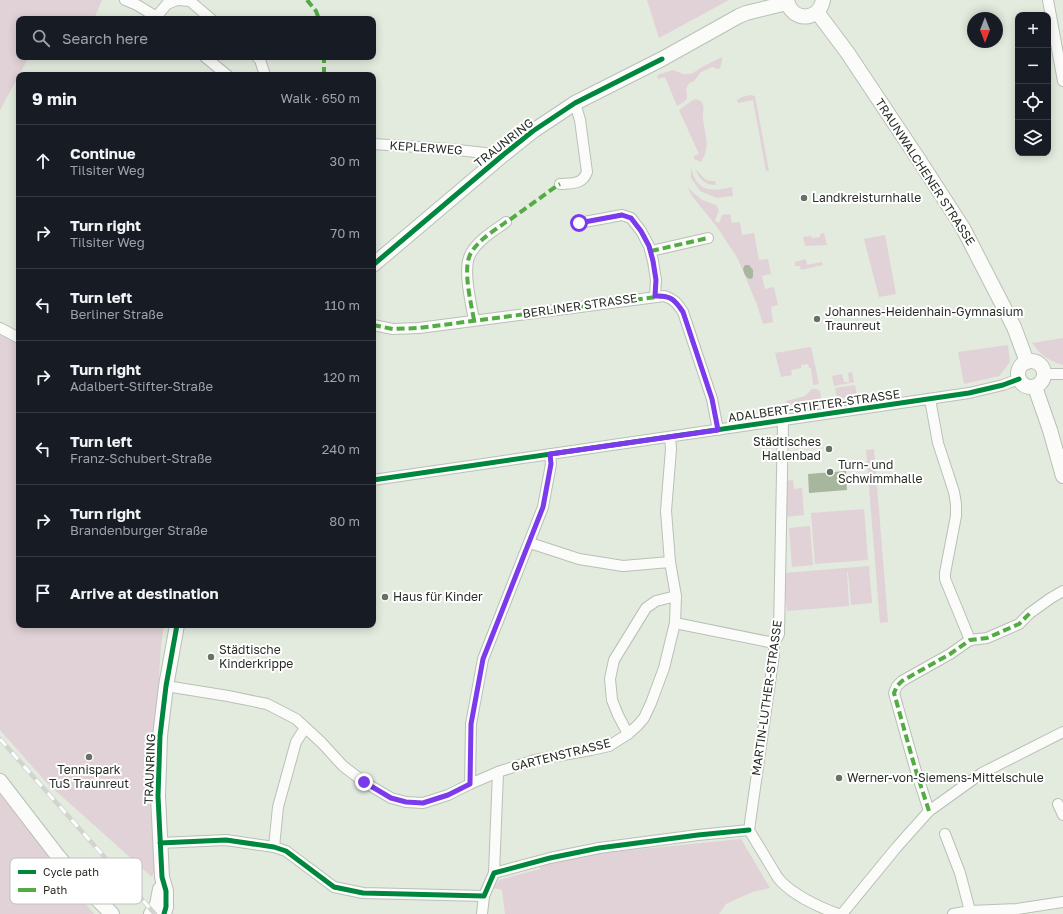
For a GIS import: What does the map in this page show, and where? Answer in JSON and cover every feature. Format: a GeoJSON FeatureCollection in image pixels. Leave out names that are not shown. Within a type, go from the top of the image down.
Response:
{"type":"FeatureCollection","features":[{"type":"Feature","properties":{"kind":"street"},"geometry":{"type":"LineString","coordinates":[[125,0],[137,5],[155,16]]}},
{"type":"Feature","properties":{"kind":"street"},"geometry":{"type":"LineString","coordinates":[[159,16],[168,4],[178,0],[190,1],[208,16]]}},
{"type":"Feature","properties":{"kind":"street"},"geometry":{"type":"LineString","coordinates":[[1048,0],[1063,81]]}},
{"type":"Feature","properties":{"kind":"street"},"geometry":{"type":"LineString","coordinates":[[787,2],[790,10],[796,15],[800,16],[814,14],[820,6]]}},
{"type":"Feature","properties":{"kind":"street","name":"TRAUNRING"},"geometry":{"type":"LineString","coordinates":[[376,262],[503,155],[534,131],[575,103],[662,59],[739,16],[787,2]]}},
{"type":"Feature","properties":{"kind":"street","name":"TRAUNWALCHENER STRASSE"},"geometry":{"type":"LineString","coordinates":[[820,6],[847,52],[920,160],[963,228],[1014,327],[1027,362]]}},
{"type":"Feature","properties":{"kind":"street"},"geometry":{"type":"LineString","coordinates":[[209,60],[223,72]]}},
{"type":"Feature","properties":{"kind":"street"},"geometry":{"type":"LineString","coordinates":[[260,60],[264,72]]}},
{"type":"Feature","properties":{"kind":"street"},"geometry":{"type":"LineString","coordinates":[[560,184],[582,180],[587,172],[580,120],[575,103]]}},
{"type":"Feature","properties":{"kind":"street","name":"KEPLERWEG"},"geometry":{"type":"LineString","coordinates":[[376,144],[449,149],[503,155]]}},
{"type":"Feature","properties":{"kind":"street"},"geometry":{"type":"LineString","coordinates":[[579,223],[622,215],[631,218],[641,231],[651,251],[656,280],[655,296]]}},
{"type":"Feature","properties":{"kind":"street"},"geometry":{"type":"LineString","coordinates":[[474,320],[467,272],[469,257],[480,241],[506,222]]}},
{"type":"Feature","properties":{"kind":"street"},"geometry":{"type":"LineString","coordinates":[[651,251],[708,238]]}},
{"type":"Feature","properties":{"kind":"street","name":"BERLINER STRASSE"},"geometry":{"type":"LineString","coordinates":[[376,326],[393,329],[419,328],[655,296],[671,298],[677,303],[683,312],[712,399],[718,430]]}},
{"type":"Feature","properties":{"kind":"street"},"geometry":{"type":"LineString","coordinates":[[0,328],[16,336]]}},
{"type":"Feature","properties":{"kind":"street"},"geometry":{"type":"LineString","coordinates":[[1031,361],[1038,364],[1043,370],[1044,374],[1042,382],[1035,387],[1024,385],[1019,379],[1020,367],[1031,361]]}},
{"type":"Feature","properties":{"kind":"street"},"geometry":{"type":"LineString","coordinates":[[1044,374],[1063,374]]}},
{"type":"Feature","properties":{"kind":"street","name":"ADALBERT-STIFTER-STRASSE"},"geometry":{"type":"LineString","coordinates":[[376,480],[969,393],[990,389],[1019,379]]}},
{"type":"Feature","properties":{"kind":"street"},"geometry":{"type":"LineString","coordinates":[[1035,387],[1050,430],[1063,476]]}},
{"type":"Feature","properties":{"kind":"street"},"geometry":{"type":"LineString","coordinates":[[930,399],[938,443],[954,492],[956,504],[956,516],[945,579],[970,640]]}},
{"type":"Feature","properties":{"kind":"street","name":"MARTIN-LUTHER-STRASSE"},"geometry":{"type":"LineString","coordinates":[[749,830],[774,654],[774,643],[778,634],[783,420]]}},
{"type":"Feature","properties":{"kind":"street","name":"GARTENSTRASSE"},"geometry":{"type":"LineString","coordinates":[[494,873],[498,772],[535,760],[609,746],[628,734],[637,726],[644,718],[651,703],[664,668],[675,623],[676,596],[670,562],[666,511],[671,449],[670,437]]}},
{"type":"Feature","properties":{"kind":"street"},"geometry":{"type":"LineString","coordinates":[[470,784],[471,724],[483,659],[543,507],[551,464],[550,454]]}},
{"type":"Feature","properties":{"kind":"street"},"geometry":{"type":"LineString","coordinates":[[530,542],[579,559],[623,566],[670,562]]}},
{"type":"Feature","properties":{"kind":"street"},"geometry":{"type":"LineString","coordinates":[[929,811],[894,693],[897,686],[902,681],[950,654],[970,640],[987,638],[1019,624],[1030,613],[1046,601],[1063,591]]}},
{"type":"Feature","properties":{"kind":"street","name":"GARTENSTRASSE"},"geometry":{"type":"LineString","coordinates":[[628,734],[612,700],[610,679],[614,660],[646,608],[656,601],[676,596]]}},
{"type":"Feature","properties":{"kind":"street"},"geometry":{"type":"LineString","coordinates":[[675,623],[774,643]]}},
{"type":"Feature","properties":{"kind":"street","name":"TRAUNRING"},"geometry":{"type":"LineString","coordinates":[[164,914],[166,907],[166,891],[162,877],[158,796],[160,736],[166,686],[176,628]]}},
{"type":"Feature","properties":{"kind":"street"},"geometry":{"type":"LineString","coordinates":[[166,686],[267,704],[296,719],[322,743],[343,766],[364,782],[391,798],[406,802],[423,803],[448,795],[498,772]]}},
{"type":"Feature","properties":{"kind":"street"},"geometry":{"type":"LineString","coordinates":[[274,847],[278,807],[296,742],[305,728]]}},
{"type":"Feature","properties":{"kind":"street"},"geometry":{"type":"LineString","coordinates":[[842,914],[896,848],[929,811],[982,773],[1063,732]]}},
{"type":"Feature","properties":{"kind":"street"},"geometry":{"type":"LineString","coordinates":[[0,781],[60,858]]}},
{"type":"Feature","properties":{"kind":"street"},"geometry":{"type":"LineString","coordinates":[[1058,804],[1063,815]]}},
{"type":"Feature","properties":{"kind":"street"},"geometry":{"type":"LineString","coordinates":[[482,914],[484,896],[494,873],[550,858],[600,848],[749,830],[778,878],[784,885],[800,896],[838,914]]}},
{"type":"Feature","properties":{"kind":"street"},"geometry":{"type":"LineString","coordinates":[[945,834],[960,873],[970,911]]}},
{"type":"Feature","properties":{"kind":"street"},"geometry":{"type":"LineString","coordinates":[[160,842],[226,840],[274,847],[286,852],[334,887],[363,893],[484,896]]}},
{"type":"Feature","properties":{"kind":"street","name":"TRAUNRING"},"geometry":{"type":"LineString","coordinates":[[152,914],[157,905],[162,877]]}},
{"type":"Feature","properties":{"kind":"street"},"geometry":{"type":"LineString","coordinates":[[953,914],[970,911],[1017,909],[1063,902]]}},
{"type":"Feature","properties":{"kind":"street"},"geometry":{"type":"LineString","coordinates":[[102,904],[112,914]]}},
{"type":"Feature","properties":{"kind":"shaded area"},"geometry":{"type":"Polygon","coordinates":[[[0,0],[102,0],[95,16],[16,16],[16,60],[27,60],[21,72],[16,72],[16,81],[0,110],[0,0]]]}},
{"type":"Feature","properties":{"kind":"shaded area"},"geometry":{"type":"Polygon","coordinates":[[[647,0],[729,0],[659,38],[647,0]]]}},
{"type":"Feature","properties":{"kind":"shaded area"},"geometry":{"type":"Polygon","coordinates":[[[722,57],[720,68],[718,69],[712,67],[701,72],[694,81],[689,83],[686,90],[686,100],[677,106],[665,77],[658,79],[657,76],[673,70],[683,74],[691,74],[722,57]]]}},
{"type":"Feature","properties":{"kind":"shaded area"},"geometry":{"type":"Polygon","coordinates":[[[750,95],[755,96],[769,171],[766,171],[753,100],[738,103],[737,100],[750,95]]]}},
{"type":"Feature","properties":{"kind":"shaded area"},"geometry":{"type":"Polygon","coordinates":[[[696,99],[701,101],[704,108],[703,119],[707,146],[701,162],[694,159],[694,156],[699,154],[679,110],[696,99]]]}},
{"type":"Feature","properties":{"kind":"shaded area"},"geometry":{"type":"Polygon","coordinates":[[[691,167],[693,175],[701,186],[717,190],[732,187],[733,196],[717,198],[700,191],[691,178],[691,167]]]}},
{"type":"Feature","properties":{"kind":"shaded area"},"geometry":{"type":"Polygon","coordinates":[[[696,169],[709,181],[715,181],[716,185],[705,183],[698,176],[696,169]]]}},
{"type":"Feature","properties":{"kind":"shaded area"},"geometry":{"type":"Polygon","coordinates":[[[688,188],[702,200],[716,205],[719,210],[715,221],[719,223],[722,215],[730,214],[732,223],[740,222],[742,235],[754,233],[759,260],[768,259],[771,274],[762,276],[765,289],[774,287],[778,305],[771,307],[773,322],[763,324],[757,305],[738,259],[717,227],[692,196],[688,188]]]}},
{"type":"Feature","properties":{"kind":"shaded area"},"geometry":{"type":"Polygon","coordinates":[[[824,233],[827,245],[805,246],[803,237],[820,237],[820,234],[824,233]]]}},
{"type":"Feature","properties":{"kind":"shaded area"},"geometry":{"type":"Polygon","coordinates":[[[885,235],[896,294],[879,297],[864,239],[885,235]]]}},
{"type":"Feature","properties":{"kind":"shaded area"},"geometry":{"type":"Polygon","coordinates":[[[806,259],[807,265],[822,262],[823,265],[801,270],[800,266],[795,266],[795,262],[806,259]]]}},
{"type":"Feature","properties":{"kind":"shaded area"},"geometry":{"type":"Polygon","coordinates":[[[745,265],[749,265],[753,270],[753,277],[751,279],[745,274],[743,269],[745,265]]]}},
{"type":"Feature","properties":{"kind":"shaded area","name":"Tennispark TuS Traunreut"},"geometry":{"type":"Polygon","coordinates":[[[0,335],[16,343],[16,628],[164,628],[161,646],[152,787],[154,871],[152,877],[142,868],[142,858],[131,858],[47,783],[0,730],[0,335]]]}},
{"type":"Feature","properties":{"kind":"shaded area"},"geometry":{"type":"Polygon","coordinates":[[[1063,338],[1063,365],[1045,357],[1032,343],[1063,338]]]}},
{"type":"Feature","properties":{"kind":"shaded area"},"geometry":{"type":"Polygon","coordinates":[[[1008,345],[1010,362],[999,376],[964,384],[958,352],[1008,345]]]}},
{"type":"Feature","properties":{"kind":"shaded area"},"geometry":{"type":"Polygon","coordinates":[[[811,347],[819,384],[813,385],[811,368],[809,368],[808,364],[801,365],[801,368],[791,370],[792,375],[781,377],[775,353],[811,347]]]}},
{"type":"Feature","properties":{"kind":"shaded area"},"geometry":{"type":"Polygon","coordinates":[[[852,372],[854,382],[834,386],[832,376],[842,374],[844,382],[849,382],[848,373],[852,372]]]}},
{"type":"Feature","properties":{"kind":"shaded area"},"geometry":{"type":"Polygon","coordinates":[[[855,385],[857,396],[837,399],[835,388],[855,385]]]}},
{"type":"Feature","properties":{"kind":"shaded area"},"geometry":{"type":"Polygon","coordinates":[[[812,389],[820,391],[821,399],[788,405],[786,401],[805,396],[812,389]]]}},
{"type":"Feature","properties":{"kind":"shaded area"},"geometry":{"type":"Polygon","coordinates":[[[820,404],[820,407],[802,410],[793,409],[820,404]]]}},
{"type":"Feature","properties":{"kind":"shaded area"},"geometry":{"type":"Polygon","coordinates":[[[874,449],[888,622],[880,623],[866,450],[874,449]]]}},
{"type":"Feature","properties":{"kind":"shaded area"},"geometry":{"type":"Polygon","coordinates":[[[846,471],[847,490],[809,493],[808,474],[846,471]]]}},
{"type":"Feature","properties":{"kind":"shaded area"},"geometry":{"type":"Polygon","coordinates":[[[793,480],[794,489],[802,488],[804,515],[784,517],[785,481],[793,480]]]}},
{"type":"Feature","properties":{"kind":"shaded area"},"geometry":{"type":"Polygon","coordinates":[[[864,509],[868,560],[815,564],[811,513],[864,509]]]}},
{"type":"Feature","properties":{"kind":"shaded area"},"geometry":{"type":"Polygon","coordinates":[[[810,526],[813,565],[792,567],[789,528],[810,526]]]}},
{"type":"Feature","properties":{"kind":"shaded area"},"geometry":{"type":"Polygon","coordinates":[[[869,566],[872,603],[851,605],[847,572],[849,606],[787,611],[783,573],[869,566]]]}},
{"type":"Feature","properties":{"kind":"shaded area"},"geometry":{"type":"Polygon","coordinates":[[[0,792],[51,858],[10,858],[10,904],[86,904],[94,914],[0,914],[0,792]]]}},
{"type":"Feature","properties":{"kind":"shaded area"},"geometry":{"type":"Polygon","coordinates":[[[741,839],[770,888],[752,892],[726,904],[719,914],[505,914],[502,890],[493,888],[499,880],[540,869],[540,864],[582,855],[741,839]]]}},
{"type":"Feature","properties":{"kind":"railway"},"geometry":{"type":"LineString","coordinates":[[0,739],[105,858]]}},
{"type":"Feature","properties":{"kind":"railway"},"geometry":{"type":"LineString","coordinates":[[142,899],[155,914]]}},
{"type":"Feature","properties":{"kind":"marked path"},"geometry":{"type":"LineString","coordinates":[[307,0],[316,11],[318,16]]}},
{"type":"Feature","properties":{"kind":"marked path"},"geometry":{"type":"LineString","coordinates":[[324,60],[324,72]]}},
{"type":"Feature","properties":{"kind":"marked path"},"geometry":{"type":"LineString","coordinates":[[474,320],[467,276],[468,259],[474,248],[487,236],[560,184]]}},
{"type":"Feature","properties":{"kind":"marked path"},"geometry":{"type":"LineString","coordinates":[[579,223],[622,215],[631,218],[641,231],[649,246],[656,280],[655,296]]}},
{"type":"Feature","properties":{"kind":"marked path"},"geometry":{"type":"LineString","coordinates":[[651,251],[708,238]]}},
{"type":"Feature","properties":{"kind":"marked path"},"geometry":{"type":"LineString","coordinates":[[376,326],[393,329],[419,328],[664,296],[675,302],[683,312],[712,399],[718,430]]}},
{"type":"Feature","properties":{"kind":"marked path"},"geometry":{"type":"LineString","coordinates":[[929,811],[894,693],[897,686],[902,681],[950,654],[970,640],[987,638],[1019,624],[1030,613]]}},
{"type":"Feature","properties":{"kind":"cycle path"},"geometry":{"type":"LineString","coordinates":[[376,262],[533,131],[575,103],[662,59]]}},
{"type":"Feature","properties":{"kind":"cycle path"},"geometry":{"type":"LineString","coordinates":[[376,480],[969,393],[1003,385],[1019,379]]}},
{"type":"Feature","properties":{"kind":"cycle path"},"geometry":{"type":"LineString","coordinates":[[164,914],[166,907],[166,891],[162,877],[158,796],[160,736],[166,686],[176,628]]}},
{"type":"Feature","properties":{"kind":"cycle path"},"geometry":{"type":"LineString","coordinates":[[160,843],[226,840],[274,847],[286,851],[334,887],[363,893],[484,896],[494,873],[550,858],[599,848],[749,830]]}},
{"type":"Feature","properties":{"kind":"place","name":"Landkreisturnhalle"},"geometry":{"type":"Point","coordinates":[804,198]}},
{"type":"Feature","properties":{"kind":"place","name":"Johannes-Heidenhain-Gymnasium Traunreut"},"geometry":{"type":"Point","coordinates":[817,319]}},
{"type":"Feature","properties":{"kind":"place","name":"Städtisches Hallenbad"},"geometry":{"type":"Point","coordinates":[829,449]}},
{"type":"Feature","properties":{"kind":"place","name":"Turn- und Schwimmhalle"},"geometry":{"type":"Point","coordinates":[830,472]}},
{"type":"Feature","properties":{"kind":"place","name":"Haus für Kinder"},"geometry":{"type":"Point","coordinates":[385,597]}},
{"type":"Feature","properties":{"kind":"place","name":"Städtische Kinderkrippe"},"geometry":{"type":"Point","coordinates":[211,657]}},
{"type":"Feature","properties":{"kind":"place","name":"Tennispark TuS Traunreut"},"geometry":{"type":"Point","coordinates":[89,757]}},
{"type":"Feature","properties":{"kind":"place","name":"Werner-von-Siemens-Mittelschule"},"geometry":{"type":"Point","coordinates":[839,778]}},
{"type":"Feature","properties":{"kind":"route"},"geometry":{"type":"LineString","coordinates":[[364,782],[391,798],[406,802],[423,803],[448,795],[470,784],[471,724],[483,659],[539,520],[551,464],[550,454],[718,430],[712,399],[683,312],[677,303],[671,298],[655,296],[656,280],[653,261],[649,246],[641,231],[631,218],[622,215],[579,223]]}}]}
